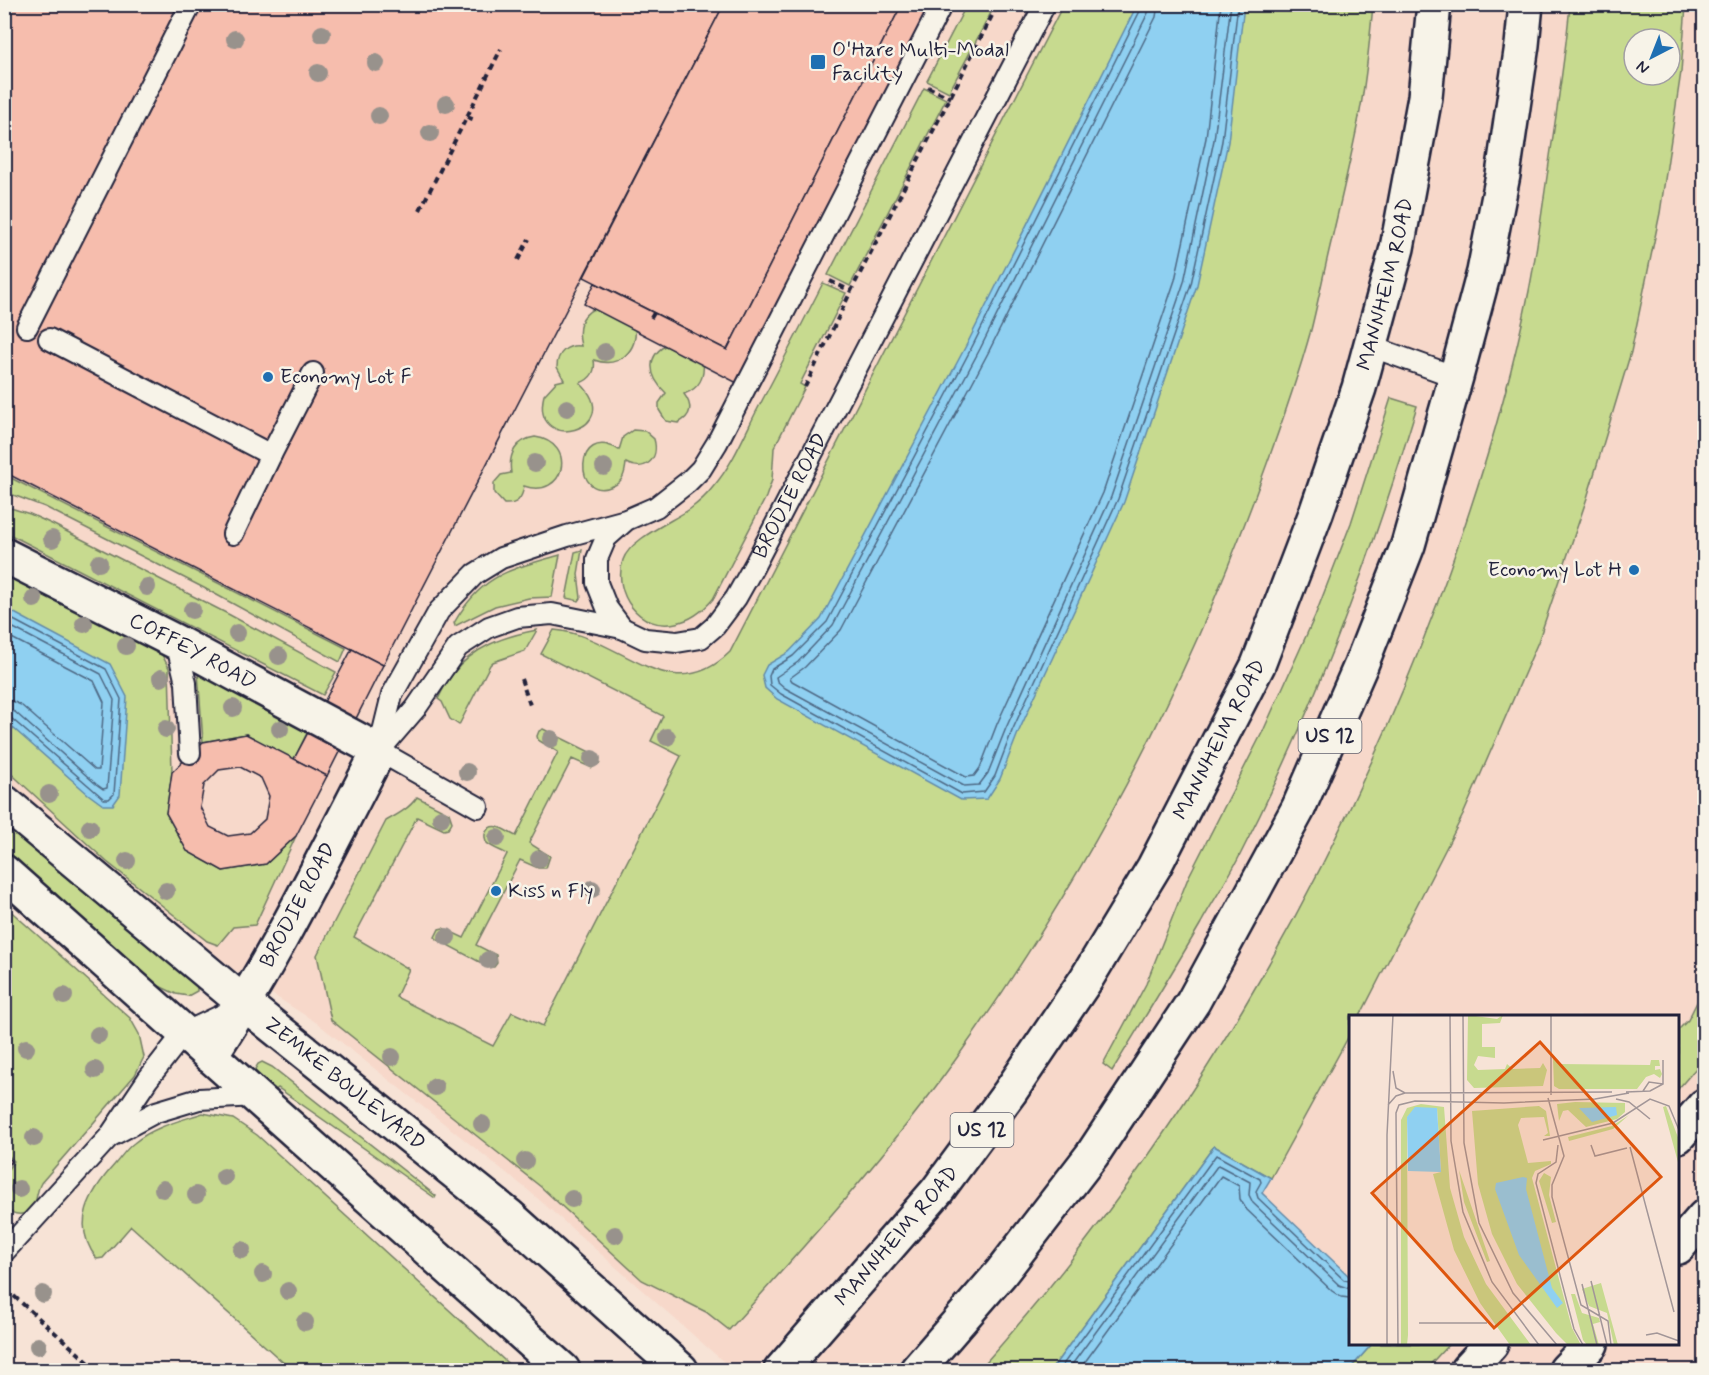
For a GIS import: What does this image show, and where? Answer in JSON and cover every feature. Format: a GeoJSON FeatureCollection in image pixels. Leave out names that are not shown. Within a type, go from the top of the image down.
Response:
{"type":"FeatureCollection","features":[{"type":"Feature","properties":{"kind":"main road","name":"MANNHEIM ROAD"},"geometry":{"type":"LineString","coordinates":[[782,1371],[937,1191],[1010,1092],[1085,981],[1154,867],[1258,665],[1316,513],[1359,388],[1397,248],[1425,97],[1434,4]]}},
{"type":"Feature","properties":{"kind":"main road","name":"US 12"},"geometry":{"type":"LineString","coordinates":[[917,1371],[1001,1273],[1092,1155],[1193,1002],[1298,809],[1361,665],[1408,545],[1456,377],[1484,272],[1503,175],[1526,4]]}},
{"type":"Feature","properties":{"kind":"main road","name":"COFFEY ROAD"},"geometry":{"type":"LineString","coordinates":[[4,555],[176,642],[379,751]]}},
{"type":"Feature","properties":{"kind":"main road","name":"BRODIE ROAD"},"geometry":{"type":"LineString","coordinates":[[210,1056],[245,1004],[379,751]]}},
{"type":"Feature","properties":{"kind":"main road","name":"ZEMKE BOULEVARD"},"geometry":{"type":"LineString","coordinates":[[4,802],[245,1004],[508,1215],[681,1371]]}},
{"type":"Feature","properties":{"kind":"main road"},"geometry":{"type":"LineString","coordinates":[[4,872],[563,1371]]}},
{"type":"Feature","properties":{"kind":"main road"},"geometry":{"type":"LineString","coordinates":[[1679,1134],[1704,1106]]}},
{"type":"Feature","properties":{"kind":"main road"},"geometry":{"type":"LineString","coordinates":[[1679,1245],[1704,1217]]}},
{"type":"Feature","properties":{"kind":"main road"},"geometry":{"type":"LineString","coordinates":[[1467,1371],[1490,1345]]}},
{"type":"Feature","properties":{"kind":"main road"},"geometry":{"type":"LineString","coordinates":[[1566,1371],[1590,1345]]}},
{"type":"Feature","properties":{"kind":"lane"},"geometry":{"type":"LineString","coordinates":[[27,327],[190,4]]}},
{"type":"Feature","properties":{"kind":"lane","name":"BRODIE ROAD"},"geometry":{"type":"LineString","coordinates":[[379,751],[392,695],[439,611],[476,574],[501,558],[567,536],[626,520],[656,507],[688,482],[700,469],[717,443],[942,4]]}},
{"type":"Feature","properties":{"kind":"lane","name":"BRODIE ROAD"},"geometry":{"type":"LineString","coordinates":[[379,751],[416,708],[458,647],[489,627],[517,617],[552,614],[622,628],[645,639],[677,642],[701,638],[715,626],[736,598],[759,556],[1045,4]]}},
{"type":"Feature","properties":{"kind":"lane"},"geometry":{"type":"LineString","coordinates":[[49,339],[271,455]]}},
{"type":"Feature","properties":{"kind":"lane"},"geometry":{"type":"LineString","coordinates":[[1370,346],[1456,377]]}},
{"type":"Feature","properties":{"kind":"lane"},"geometry":{"type":"LineString","coordinates":[[233,534],[313,373]]}},
{"type":"Feature","properties":{"kind":"lane"},"geometry":{"type":"LineString","coordinates":[[622,628],[607,608],[597,584],[597,559],[606,538],[626,520]]}},
{"type":"Feature","properties":{"kind":"lane"},"geometry":{"type":"LineString","coordinates":[[176,642],[186,683],[190,753]]}},
{"type":"Feature","properties":{"kind":"lane"},"geometry":{"type":"LineString","coordinates":[[379,751],[478,807]]}},
{"type":"Feature","properties":{"kind":"lane"},"geometry":{"type":"LineString","coordinates":[[4,1252],[109,1137],[148,1079],[184,1034],[245,1004]]}},
{"type":"Feature","properties":{"kind":"lane"},"geometry":{"type":"LineString","coordinates":[[109,1137],[156,1112],[199,1099],[256,1095]]}},
{"type":"Feature","properties":{"kind":"path"},"geometry":{"type":"LineString","coordinates":[[806,387],[851,291],[998,4]]}},
{"type":"Feature","properties":{"kind":"path"},"geometry":{"type":"LineString","coordinates":[[420,210],[501,49]]}},
{"type":"Feature","properties":{"kind":"path"},"geometry":{"type":"LineString","coordinates":[[925,85],[951,98]]}},
{"type":"Feature","properties":{"kind":"path"},"geometry":{"type":"LineString","coordinates":[[467,117],[475,120]]}},
{"type":"Feature","properties":{"kind":"path"},"geometry":{"type":"LineString","coordinates":[[518,260],[529,239]]}},
{"type":"Feature","properties":{"kind":"path"},"geometry":{"type":"LineString","coordinates":[[826,279],[851,291]]}},
{"type":"Feature","properties":{"kind":"path"},"geometry":{"type":"LineString","coordinates":[[651,318],[654,312]]}},
{"type":"Feature","properties":{"kind":"path"},"geometry":{"type":"LineString","coordinates":[[521,679],[530,705]]}},
{"type":"Feature","properties":{"kind":"path"},"geometry":{"type":"LineString","coordinates":[[6,1289],[97,1371]]}},
{"type":"Feature","properties":{"kind":"shaded area"},"geometry":{"type":"Polygon","coordinates":[[[4,5],[1704,5],[1704,1370],[733,1370],[528,1190],[317,1023],[197,946],[90,862],[5,781],[4,5]]]}},
{"type":"Feature","properties":{"kind":"green space"},"geometry":{"type":"Polygon","coordinates":[[[967,4],[995,5],[949,92],[927,81],[967,4]]]}},
{"type":"Feature","properties":{"kind":"green space"},"geometry":{"type":"Polygon","coordinates":[[[1063,5],[1373,5],[1359,116],[1311,330],[1294,387],[1261,480],[1200,632],[1165,707],[1089,852],[1003,992],[930,1095],[846,1198],[729,1330],[706,1312],[642,1280],[541,1187],[331,1020],[317,955],[386,821],[407,808],[417,797],[449,813],[452,822],[448,829],[444,830],[417,817],[354,937],[409,969],[396,997],[493,1046],[512,1012],[543,1026],[681,756],[651,741],[663,716],[541,654],[554,630],[578,635],[665,673],[686,675],[708,668],[730,652],[1063,5]]]}},
{"type":"Feature","properties":{"kind":"green space"},"geometry":{"type":"Polygon","coordinates":[[[1570,5],[1686,5],[1682,59],[1682,27],[1622,27],[1622,87],[1679,87],[1660,213],[1631,352],[1587,498],[1538,642],[1463,815],[1361,1015],[1349,1015],[1349,1036],[1271,1178],[1214,1146],[1051,1370],[979,1370],[1051,1285],[1120,1196],[1183,1104],[1243,1009],[1298,911],[1349,811],[1395,708],[1437,604],[1464,528],[1511,370],[1534,261],[1570,5]]]}},
{"type":"Feature","properties":{"kind":"green space"},"geometry":{"type":"Polygon","coordinates":[[[924,88],[946,99],[850,286],[828,275],[924,88]]]}},
{"type":"Feature","properties":{"kind":"green space"},"geometry":{"type":"Polygon","coordinates":[[[823,283],[846,293],[800,384],[805,387],[774,448],[772,480],[766,497],[713,599],[697,614],[682,622],[663,624],[651,622],[641,616],[625,597],[621,573],[627,552],[642,538],[693,507],[720,479],[737,451],[823,283]]]}},
{"type":"Feature","properties":{"kind":"green space"},"geometry":{"type":"Polygon","coordinates":[[[595,308],[635,326],[633,343],[630,350],[619,360],[603,362],[594,360],[592,374],[580,383],[592,400],[593,413],[586,424],[575,430],[562,430],[550,425],[543,414],[544,395],[556,382],[564,380],[557,367],[557,362],[567,348],[581,346],[580,324],[582,319],[595,308]]]}},
{"type":"Feature","properties":{"kind":"green space"},"geometry":{"type":"Polygon","coordinates":[[[670,343],[703,361],[702,377],[698,385],[684,394],[690,410],[686,417],[678,423],[666,421],[659,410],[659,403],[666,393],[656,380],[652,366],[656,353],[670,343]]]}},
{"type":"Feature","properties":{"kind":"green space"},"geometry":{"type":"Polygon","coordinates":[[[1391,398],[1417,406],[1360,579],[1316,692],[1235,865],[1112,1071],[1103,1064],[1146,984],[1188,878],[1264,729],[1315,616],[1351,523],[1391,398]]]}},
{"type":"Feature","properties":{"kind":"green space"},"geometry":{"type":"Polygon","coordinates":[[[633,430],[645,431],[654,439],[653,458],[645,465],[633,466],[626,463],[623,477],[613,486],[600,489],[591,484],[585,475],[586,454],[593,447],[604,445],[619,450],[623,437],[633,430]]]}},
{"type":"Feature","properties":{"kind":"green space"},"geometry":{"type":"Polygon","coordinates":[[[535,437],[549,441],[557,449],[561,459],[561,469],[557,478],[549,485],[538,488],[524,486],[518,500],[504,504],[494,493],[494,483],[501,475],[511,473],[512,454],[518,445],[535,437]]]}},
{"type":"Feature","properties":{"kind":"green space"},"geometry":{"type":"Polygon","coordinates":[[[5,475],[346,648],[340,662],[204,588],[45,507],[5,492],[5,475]]]}},
{"type":"Feature","properties":{"kind":"green space"},"geometry":{"type":"Polygon","coordinates":[[[4,506],[54,525],[336,672],[323,695],[5,532],[4,506]]]}},
{"type":"Feature","properties":{"kind":"green space"},"geometry":{"type":"Polygon","coordinates":[[[582,550],[578,574],[581,598],[579,601],[566,598],[575,552],[582,550]]]}},
{"type":"Feature","properties":{"kind":"green space"},"geometry":{"type":"Polygon","coordinates":[[[560,555],[552,597],[529,598],[495,606],[455,626],[454,623],[465,607],[486,584],[511,570],[560,555]]]}},
{"type":"Feature","properties":{"kind":"green space"},"geometry":{"type":"Polygon","coordinates":[[[4,570],[147,642],[162,655],[169,668],[172,772],[166,813],[187,851],[223,871],[266,864],[296,836],[255,925],[233,927],[218,945],[207,941],[107,862],[5,768],[4,570]]]}},
{"type":"Feature","properties":{"kind":"green space"},"geometry":{"type":"Polygon","coordinates":[[[537,630],[525,651],[490,665],[459,725],[450,719],[442,702],[438,699],[460,665],[479,650],[501,639],[537,630]]]}},
{"type":"Feature","properties":{"kind":"green space"},"geometry":{"type":"Polygon","coordinates":[[[198,672],[309,729],[294,759],[246,734],[203,742],[198,672]]]}},
{"type":"Feature","properties":{"kind":"green space"},"geometry":{"type":"Polygon","coordinates":[[[543,729],[598,756],[600,763],[592,768],[572,759],[529,843],[550,856],[546,868],[538,868],[520,860],[476,945],[496,955],[497,963],[494,967],[489,967],[435,937],[439,929],[443,928],[464,938],[507,854],[488,844],[485,840],[485,833],[489,828],[496,827],[516,836],[558,752],[538,740],[539,731],[543,729]]]}},
{"type":"Feature","properties":{"kind":"green space"},"geometry":{"type":"Polygon","coordinates":[[[5,826],[193,975],[197,980],[197,991],[188,996],[176,994],[157,985],[5,849],[5,826]]]}},
{"type":"Feature","properties":{"kind":"green space"},"geometry":{"type":"Polygon","coordinates":[[[5,906],[130,1018],[139,1034],[144,1057],[135,1075],[41,1183],[33,1210],[22,1214],[12,1213],[5,1208],[5,1173],[14,1161],[5,1152],[5,906]]]}},
{"type":"Feature","properties":{"kind":"green space"},"geometry":{"type":"Polygon","coordinates":[[[1704,973],[1704,1059],[1679,1088],[1679,1029],[1688,1020],[1700,996],[1704,973]]]}},
{"type":"Feature","properties":{"kind":"green space"},"geometry":{"type":"Polygon","coordinates":[[[262,1062],[272,1067],[436,1196],[435,1198],[278,1088],[273,1092],[257,1077],[255,1069],[262,1062]]]}},
{"type":"Feature","properties":{"kind":"green space"},"geometry":{"type":"Polygon","coordinates":[[[203,1113],[233,1119],[257,1135],[515,1370],[281,1370],[285,1364],[131,1226],[103,1258],[97,1259],[89,1246],[84,1221],[86,1209],[98,1186],[126,1150],[141,1137],[167,1125],[203,1113]]]}},
{"type":"Feature","properties":{"kind":"green space"},"geometry":{"type":"Polygon","coordinates":[[[1371,1345],[1448,1345],[1425,1370],[1349,1370],[1371,1345]]]}},
{"type":"Feature","properties":{"kind":"water"},"geometry":{"type":"Polygon","coordinates":[[[1137,5],[1244,5],[1228,142],[1197,285],[1124,502],[1018,733],[1000,779],[987,799],[961,800],[777,699],[765,688],[762,675],[767,665],[789,652],[821,619],[968,342],[1137,5]]]}},
{"type":"Feature","properties":{"kind":"water"},"geometry":{"type":"Polygon","coordinates":[[[5,608],[110,664],[127,697],[120,795],[113,805],[103,805],[88,794],[5,721],[5,608]]]}},
{"type":"Feature","properties":{"kind":"water"},"geometry":{"type":"Polygon","coordinates":[[[1214,1146],[1271,1178],[1262,1193],[1349,1276],[1349,1345],[1371,1345],[1349,1370],[1051,1370],[1214,1146]]]}},
{"type":"Feature","properties":{"kind":"building","name":"Economy Lot F"},"geometry":{"type":"Polygon","coordinates":[[[4,4],[724,4],[383,665],[4,472],[4,4]]]}},
{"type":"Feature","properties":{"kind":"building","name":"O'Hare Multi-Modal Facility"},"geometry":{"type":"Polygon","coordinates":[[[724,4],[902,4],[727,350],[584,277],[724,4]]]}},
{"type":"Feature","properties":{"kind":"building"},"geometry":{"type":"Polygon","coordinates":[[[902,4],[937,4],[741,385],[584,304],[595,283],[727,350],[902,4]]]}},
{"type":"Feature","properties":{"kind":"building"},"geometry":{"type":"Polygon","coordinates":[[[352,649],[383,665],[327,776],[294,759],[352,649]]]}},
{"type":"Feature","properties":{"kind":"building"},"geometry":{"type":"Polygon","coordinates":[[[246,734],[327,776],[296,836],[266,864],[223,871],[187,851],[166,813],[172,772],[203,742],[246,734]],[[240,767],[219,770],[204,785],[200,807],[210,827],[228,836],[250,833],[265,819],[269,796],[261,778],[240,767]]]}},
{"type":"Feature","properties":{"kind":"building"},"geometry":{"type":"Polygon","coordinates":[[[4,1154],[12,1161],[4,1170],[4,1154]]]}},
{"type":"Feature","properties":{"kind":"place","name":"O'Hare Multi-Modal Facility"},"geometry":{"type":"Point","coordinates":[818,62]}},
{"type":"Feature","properties":{"kind":"place","name":"Economy Lot F"},"geometry":{"type":"Point","coordinates":[268,377]}},
{"type":"Feature","properties":{"kind":"place","name":"Economy Lot H"},"geometry":{"type":"Point","coordinates":[1634,570]}},
{"type":"Feature","properties":{"kind":"place","name":"Kiss n Fly"},"geometry":{"type":"Point","coordinates":[496,891]}}]}
